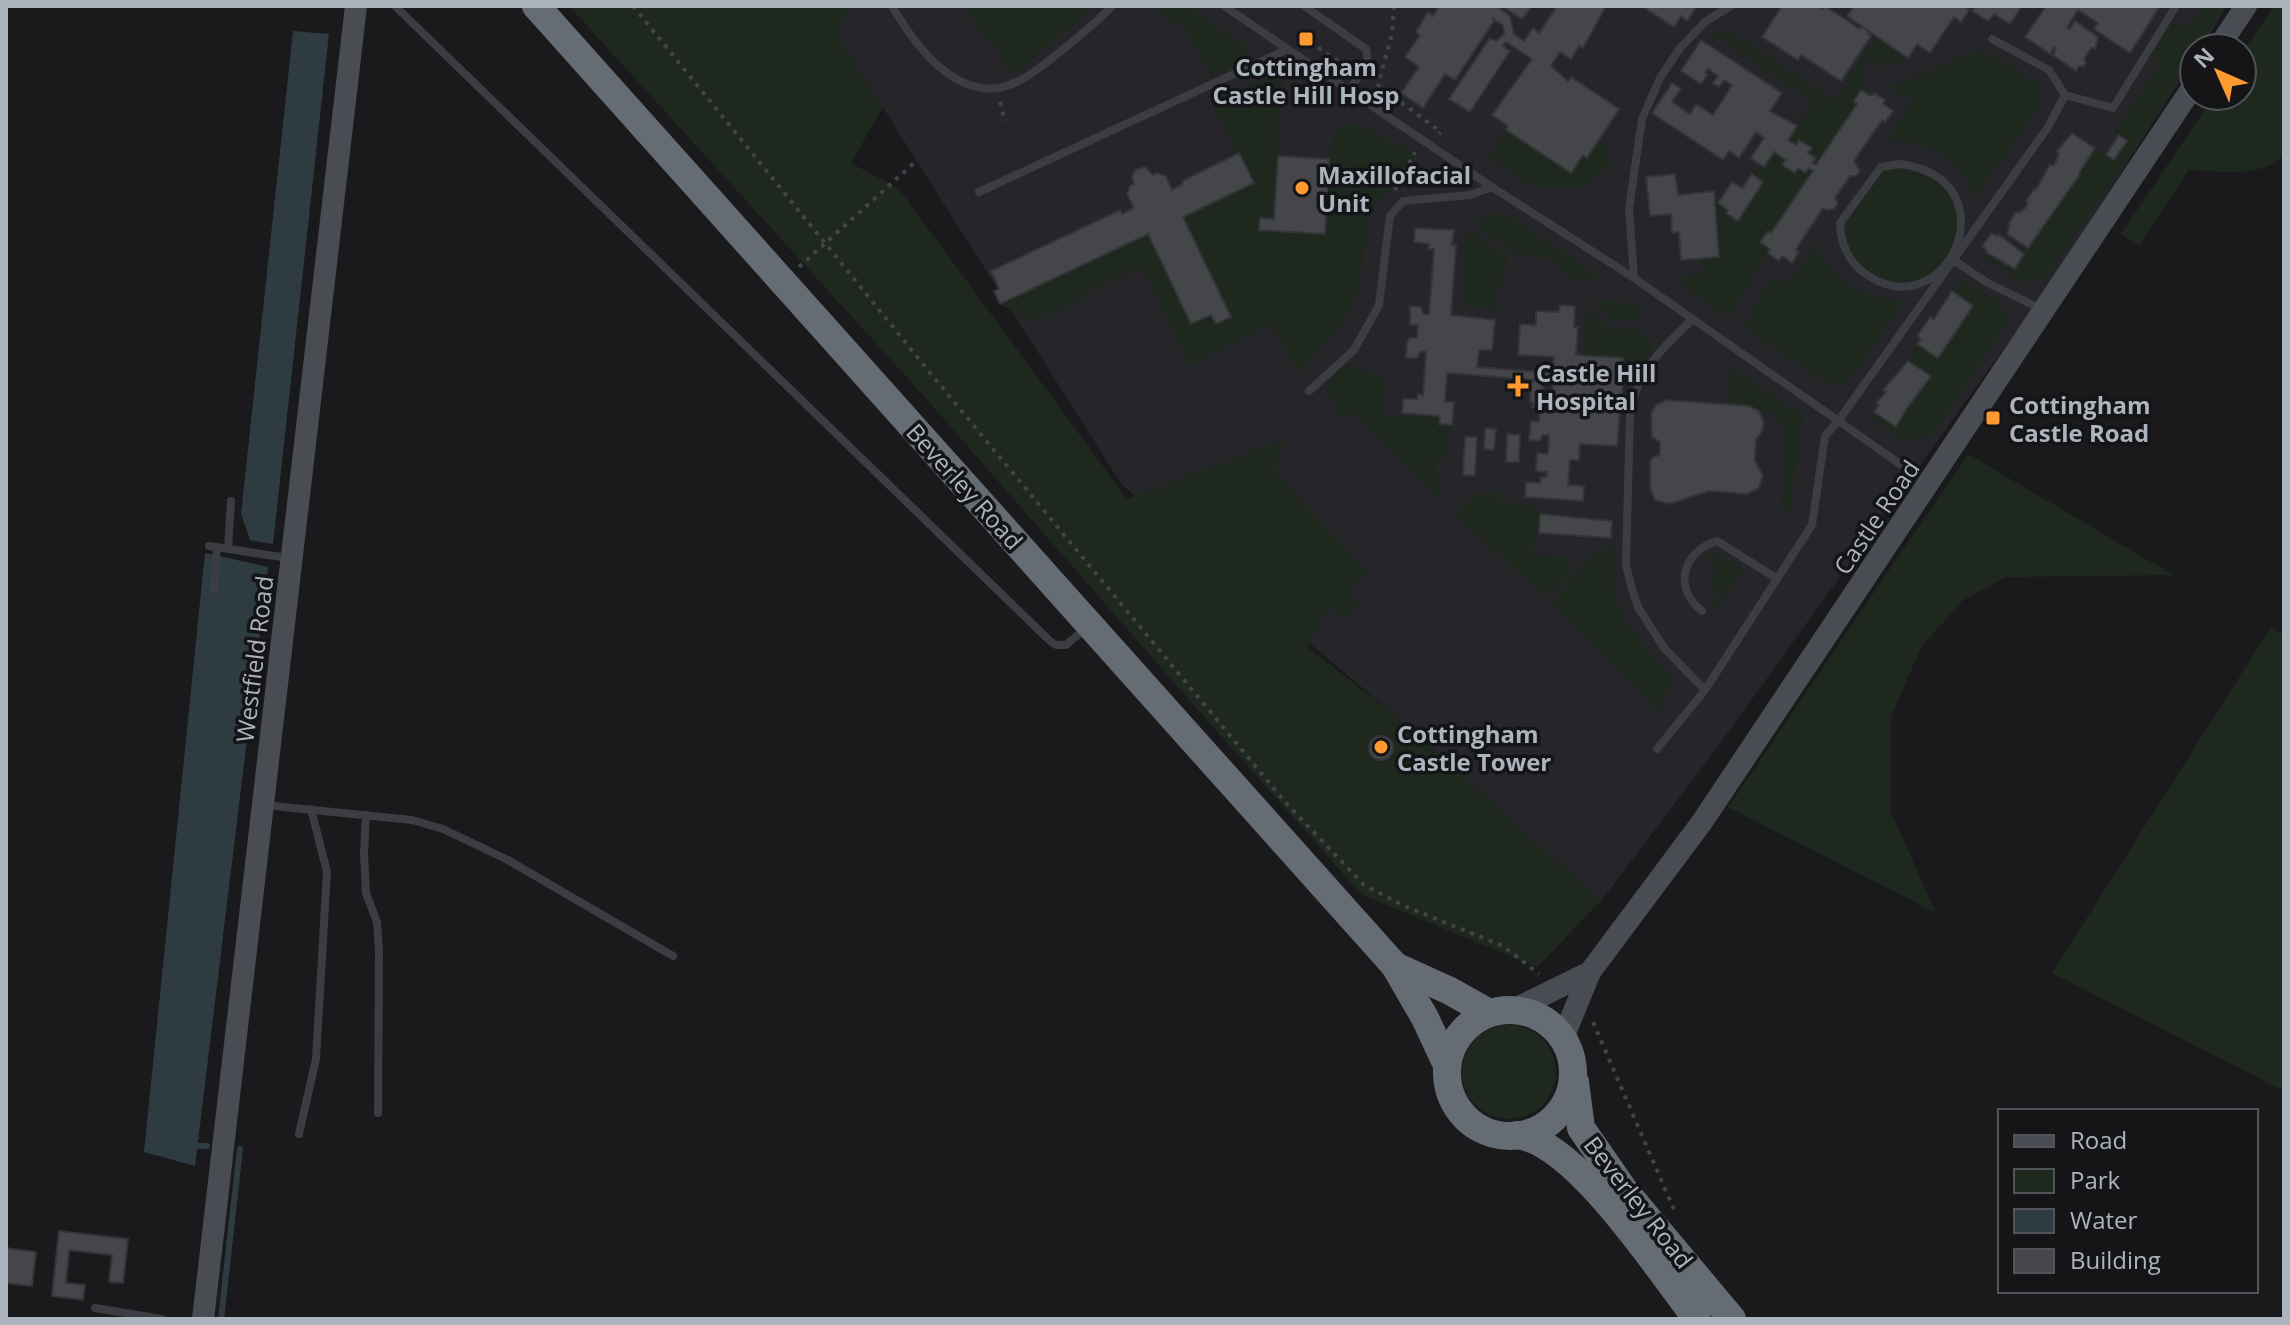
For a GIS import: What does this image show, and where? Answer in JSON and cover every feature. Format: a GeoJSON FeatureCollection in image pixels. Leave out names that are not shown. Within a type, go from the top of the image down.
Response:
{"type":"FeatureCollection","features":[{"type":"Feature","properties":{"kind":"highway","name":"Beverley Road"},"geometry":{"type":"LineString","coordinates":[[536,6],[1395,966],[1447,1065]]}},
{"type":"Feature","properties":{"kind":"highway","name":"Beverley Road"},"geometry":{"type":"LineString","coordinates":[[1395,966],[1502,1011]]}},
{"type":"Feature","properties":{"kind":"highway"},"geometry":{"type":"LineString","coordinates":[[1502,1011],[1534,1014],[1550,1024],[1563,1038],[1571,1055],[1574,1073],[1571,1091],[1557,1114],[1535,1131],[1517,1135],[1499,1135],[1480,1129],[1465,1117],[1454,1102],[1448,1084],[1447,1065],[1461,1033],[1473,1021],[1502,1011]]}},
{"type":"Feature","properties":{"kind":"highway","name":"Beverley Road"},"geometry":{"type":"LineString","coordinates":[[1574,1073],[1581,1128],[1624,1190],[1732,1319]]}},
{"type":"Feature","properties":{"kind":"highway","name":"Beverley Road"},"geometry":{"type":"LineString","coordinates":[[1517,1135],[1528,1137],[1557,1153],[1586,1178],[1697,1319]]}},
{"type":"Feature","properties":{"kind":"street","name":"Westfield Road"},"geometry":{"type":"LineString","coordinates":[[203,1319],[356,6]]}},
{"type":"Feature","properties":{"kind":"street"},"geometry":{"type":"LineString","coordinates":[[2229,32],[2246,6]]}},
{"type":"Feature","properties":{"kind":"street","name":"Castle Road"},"geometry":{"type":"LineString","coordinates":[[1563,1038],[1590,972],[1702,822],[2178,109]]}},
{"type":"Feature","properties":{"kind":"street","name":"Castle Road"},"geometry":{"type":"LineString","coordinates":[[1502,1011],[1590,972]]}},
{"type":"Feature","properties":{"kind":"lane"},"geometry":{"type":"LineString","coordinates":[[395,6],[1050,641],[1056,645],[1066,645],[1090,625]]}},
{"type":"Feature","properties":{"kind":"lane"},"geometry":{"type":"LineString","coordinates":[[892,6],[935,65],[968,85],[998,88],[1027,77],[1077,39],[1112,6]]}},
{"type":"Feature","properties":{"kind":"lane"},"geometry":{"type":"LineString","coordinates":[[1224,6],[1492,187],[1634,278],[1900,464],[1931,481]]}},
{"type":"Feature","properties":{"kind":"lane"},"geometry":{"type":"LineString","coordinates":[[1304,6],[1366,49],[1368,61],[1350,90]]}},
{"type":"Feature","properties":{"kind":"lane"},"geometry":{"type":"LineString","coordinates":[[1634,278],[1629,209],[1642,119],[1660,78],[1680,48],[1706,21],[1731,6]]}},
{"type":"Feature","properties":{"kind":"lane"},"geometry":{"type":"LineString","coordinates":[[1992,39],[2049,70],[2065,95],[2113,108],[2176,6]]}},
{"type":"Feature","properties":{"kind":"lane"},"geometry":{"type":"LineString","coordinates":[[979,192],[1288,49]]}},
{"type":"Feature","properties":{"kind":"lane"},"geometry":{"type":"LineString","coordinates":[[1657,749],[1705,690],[1812,525],[1825,436],[2048,127],[2065,95]]}},
{"type":"Feature","properties":{"kind":"lane"},"geometry":{"type":"LineString","coordinates":[[1900,164],[1919,166],[1936,174],[1950,188],[1959,204],[1962,223],[1960,242],[1953,260],[1937,275],[1918,284],[1897,286],[1876,281],[1858,269],[1846,252],[1840,223],[1881,167],[1900,164]]}},
{"type":"Feature","properties":{"kind":"lane"},"geometry":{"type":"LineString","coordinates":[[1309,391],[1354,350],[1379,305],[1390,216],[1403,201],[1470,195],[1492,187]]}},
{"type":"Feature","properties":{"kind":"lane"},"geometry":{"type":"LineString","coordinates":[[1953,260],[1986,282],[2046,311]]}},
{"type":"Feature","properties":{"kind":"lane"},"geometry":{"type":"LineString","coordinates":[[1693,319],[1654,356],[1634,392],[1630,412],[1626,565],[1638,607],[1650,629],[1679,666],[1705,690]]}},
{"type":"Feature","properties":{"kind":"lane"},"geometry":{"type":"LineString","coordinates":[[228,548],[231,501]]}},
{"type":"Feature","properties":{"kind":"lane"},"geometry":{"type":"LineString","coordinates":[[1702,611],[1686,594],[1682,580],[1692,556],[1705,545],[1717,541],[1776,578]]}},
{"type":"Feature","properties":{"kind":"lane"},"geometry":{"type":"LineString","coordinates":[[214,590],[213,546],[293,559]]}},
{"type":"Feature","properties":{"kind":"lane"},"geometry":{"type":"LineString","coordinates":[[263,805],[412,820],[443,829],[506,859],[673,956]]}},
{"type":"Feature","properties":{"kind":"lane"},"geometry":{"type":"LineString","coordinates":[[299,1134],[316,1059],[327,872],[311,809]]}},
{"type":"Feature","properties":{"kind":"lane"},"geometry":{"type":"LineString","coordinates":[[366,815],[366,893],[377,922],[379,952],[378,1113]]}},
{"type":"Feature","properties":{"kind":"lane"},"geometry":{"type":"LineString","coordinates":[[95,1308],[162,1319]]}},
{"type":"Feature","properties":{"kind":"path"},"geometry":{"type":"LineString","coordinates":[[633,6],[1285,802],[1364,885],[1404,906],[1503,946],[1543,978]]}},
{"type":"Feature","properties":{"kind":"path"},"geometry":{"type":"LineString","coordinates":[[1394,6],[1392,34],[1378,85],[1441,132],[1423,156],[1416,152],[1394,191],[1403,201]]}},
{"type":"Feature","properties":{"kind":"path"},"geometry":{"type":"LineString","coordinates":[[1310,42],[1348,68],[1353,60],[1380,78]]}},
{"type":"Feature","properties":{"kind":"path"},"geometry":{"type":"LineString","coordinates":[[998,88],[1005,122]]}},
{"type":"Feature","properties":{"kind":"path"},"geometry":{"type":"LineString","coordinates":[[783,282],[914,163]]}},
{"type":"Feature","properties":{"kind":"path"},"geometry":{"type":"LineString","coordinates":[[1587,1014],[1676,1215]]}},
{"type":"Feature","properties":{"kind":"shaded area","name":"Castle Hill Hospital"},"geometry":{"type":"Polygon","coordinates":[[[804,6],[2227,6],[2211,32],[2178,32],[2178,83],[2048,287],[1722,741],[1601,901],[1390,711],[1122,485],[835,32],[804,6]]]}},
{"type":"Feature","properties":{"kind":"green space"},"geometry":{"type":"Polygon","coordinates":[[[569,6],[854,6],[835,32],[883,107],[851,163],[899,189],[1127,499],[1285,438],[1275,473],[1369,572],[1349,592],[1358,603],[1345,621],[1328,608],[1307,647],[1390,711],[1601,901],[1537,967],[1362,895],[923,395],[569,6]]]}},
{"type":"Feature","properties":{"kind":"green space"},"geometry":{"type":"Polygon","coordinates":[[[962,6],[1096,6],[1022,68],[1007,75],[1002,58],[962,6]]]}},
{"type":"Feature","properties":{"kind":"green space"},"geometry":{"type":"Polygon","coordinates":[[[1150,6],[1186,6],[1245,45],[1249,50],[1246,57],[1212,77],[1183,28],[1150,6]]]}},
{"type":"Feature","properties":{"kind":"green space"},"geometry":{"type":"Polygon","coordinates":[[[2204,6],[2225,6],[2208,32],[2178,32],[2178,80],[2048,274],[2039,280],[2021,283],[1982,257],[1986,252],[2008,267],[2015,268],[2095,147],[2114,160],[2127,141],[2114,131],[2160,63],[2150,55],[2173,18],[2189,28],[2204,6]]]}},
{"type":"Feature","properties":{"kind":"green space"},"geometry":{"type":"Polygon","coordinates":[[[2274,6],[2284,6],[2284,155],[2264,168],[2252,171],[2189,170],[2139,246],[2121,234],[2203,112],[2258,112],[2256,32],[2274,6]]]}},
{"type":"Feature","properties":{"kind":"green space"},"geometry":{"type":"Polygon","coordinates":[[[1731,32],[1835,101],[1876,36],[1908,58],[1887,68],[1869,60],[1863,69],[1868,81],[1854,101],[1857,104],[1816,165],[1812,163],[1815,158],[1808,153],[1811,148],[1799,140],[1796,145],[1788,140],[1813,102],[1710,33],[1731,32]]]}},
{"type":"Feature","properties":{"kind":"green space"},"geometry":{"type":"Polygon","coordinates":[[[1982,48],[2037,83],[2042,96],[2038,108],[1975,199],[1962,172],[1942,155],[1887,140],[1912,101],[1889,87],[1982,48]]]}},
{"type":"Feature","properties":{"kind":"green space"},"geometry":{"type":"Polygon","coordinates":[[[1274,76],[1283,83],[1287,95],[1278,124],[1274,219],[1260,218],[1259,230],[1325,234],[1332,138],[1347,126],[1361,125],[1416,152],[1394,191],[1384,193],[1376,203],[1367,227],[1360,281],[1352,305],[1332,337],[1298,374],[1271,323],[1189,366],[1142,267],[1033,322],[1000,304],[1148,234],[1191,324],[1211,315],[1216,324],[1231,317],[1183,217],[1253,183],[1212,104],[1239,88],[1274,76]]]}},
{"type":"Feature","properties":{"kind":"green space"},"geometry":{"type":"Polygon","coordinates":[[[1506,130],[1571,173],[1583,155],[1587,158],[1601,137],[1613,163],[1581,187],[1535,188],[1489,157],[1506,130]]]}},
{"type":"Feature","properties":{"kind":"green space"},"geometry":{"type":"Polygon","coordinates":[[[1774,152],[1786,160],[1783,165],[1794,173],[1798,168],[1805,173],[1809,168],[1813,171],[1771,233],[1768,231],[1761,242],[1770,249],[1729,318],[1683,287],[1684,276],[1702,275],[1700,258],[1719,256],[1715,205],[1718,203],[1728,210],[1726,214],[1738,221],[1763,183],[1752,174],[1774,152]]]}},
{"type":"Feature","properties":{"kind":"green space"},"geometry":{"type":"Polygon","coordinates":[[[1919,166],[1950,188],[1962,223],[1952,259],[1918,284],[1876,281],[1846,252],[1840,223],[1881,167],[1919,166]]]}},
{"type":"Feature","properties":{"kind":"green space"},"geometry":{"type":"Polygon","coordinates":[[[1497,212],[1516,220],[1600,277],[1576,282],[1554,260],[1516,254],[1472,222],[1497,212]]]}},
{"type":"Feature","properties":{"kind":"green space"},"geometry":{"type":"Polygon","coordinates":[[[1467,229],[1509,258],[1498,292],[1497,309],[1463,306],[1467,229]]]}},
{"type":"Feature","properties":{"kind":"green space"},"geometry":{"type":"Polygon","coordinates":[[[1816,242],[1830,268],[1850,286],[1876,297],[1905,300],[1849,381],[1842,386],[1825,383],[1743,327],[1771,277],[1778,281],[1792,281],[1816,242]]]}},
{"type":"Feature","properties":{"kind":"green space"},"geometry":{"type":"Polygon","coordinates":[[[1962,279],[2000,302],[2009,320],[1934,434],[1914,440],[1900,438],[1870,418],[1874,412],[1897,427],[1930,376],[1908,361],[1917,344],[1938,358],[1973,306],[1952,291],[1962,279]]]}},
{"type":"Feature","properties":{"kind":"green space"},"geometry":{"type":"Polygon","coordinates":[[[1591,300],[1632,303],[1645,309],[1636,319],[1613,321],[1591,300]]]}},
{"type":"Feature","properties":{"kind":"green space"},"geometry":{"type":"Polygon","coordinates":[[[1588,306],[1610,330],[1636,329],[1655,343],[1623,390],[1624,372],[1584,356],[1588,306]]]}},
{"type":"Feature","properties":{"kind":"green space"},"geometry":{"type":"Polygon","coordinates":[[[1350,365],[1377,374],[1387,385],[1382,415],[1440,416],[1439,424],[1452,425],[1446,461],[1435,461],[1442,500],[1352,411],[1344,419],[1336,411],[1326,388],[1339,370],[1350,365]]]}},
{"type":"Feature","properties":{"kind":"green space"},"geometry":{"type":"Polygon","coordinates":[[[1730,367],[1804,416],[1789,518],[1780,505],[1786,434],[1769,412],[1729,405],[1730,367]]]}},
{"type":"Feature","properties":{"kind":"green space"},"geometry":{"type":"Polygon","coordinates":[[[1968,454],[2173,575],[2007,577],[1963,600],[1921,647],[1891,717],[1891,812],[1936,913],[1728,807],[1968,454]]]}},
{"type":"Feature","properties":{"kind":"green space"},"geometry":{"type":"Polygon","coordinates":[[[1490,491],[1499,493],[1499,502],[1532,504],[1540,514],[1539,533],[1530,553],[1568,558],[1574,569],[1551,594],[1543,596],[1455,514],[1470,498],[1490,491]]]}},
{"type":"Feature","properties":{"kind":"green space"},"geometry":{"type":"Polygon","coordinates":[[[1615,544],[1613,567],[1618,603],[1634,632],[1673,676],[1660,714],[1550,604],[1589,560],[1615,544]]]}},
{"type":"Feature","properties":{"kind":"green space"},"geometry":{"type":"Polygon","coordinates":[[[1715,552],[1744,569],[1717,610],[1711,605],[1719,592],[1707,584],[1718,568],[1703,558],[1715,552]]]}},
{"type":"Feature","properties":{"kind":"green space"},"geometry":{"type":"Polygon","coordinates":[[[2271,627],[2284,635],[2284,1091],[2052,973],[2271,627]]]}},
{"type":"Feature","properties":{"kind":"green space"},"geometry":{"type":"Polygon","coordinates":[[[1509,1025],[1527,1029],[1542,1039],[1552,1054],[1556,1072],[1552,1090],[1542,1105],[1527,1115],[1509,1119],[1491,1115],[1476,1105],[1466,1090],[1462,1072],[1466,1054],[1476,1039],[1491,1029],[1509,1025]]]}},
{"type":"Feature","properties":{"kind":"water"},"geometry":{"type":"Polygon","coordinates":[[[293,31],[329,34],[273,544],[250,540],[241,514],[293,31]]]}},
{"type":"Feature","properties":{"kind":"water"},"geometry":{"type":"Polygon","coordinates":[[[205,553],[268,567],[195,1166],[144,1152],[205,553]]]}},
{"type":"Feature","properties":{"kind":"building"},"geometry":{"type":"Polygon","coordinates":[[[1439,6],[1496,6],[1510,16],[1514,34],[1524,41],[1533,28],[1539,33],[1557,6],[1606,6],[1583,48],[1579,46],[1571,59],[1560,52],[1551,66],[1568,81],[1571,77],[1619,109],[1587,158],[1583,155],[1571,173],[1506,130],[1508,126],[1492,115],[1532,59],[1506,42],[1503,46],[1510,51],[1470,112],[1449,99],[1490,38],[1496,41],[1504,34],[1503,25],[1492,18],[1494,21],[1455,80],[1445,74],[1423,108],[1401,93],[1419,67],[1405,57],[1420,35],[1416,32],[1428,12],[1433,16],[1439,6]]]}},
{"type":"Feature","properties":{"kind":"building"},"geometry":{"type":"Polygon","coordinates":[[[1502,6],[1532,6],[1522,19],[1502,6]]]}},
{"type":"Feature","properties":{"kind":"building"},"geometry":{"type":"Polygon","coordinates":[[[1697,6],[1687,21],[1681,16],[1674,27],[1643,7],[1697,6]]]}},
{"type":"Feature","properties":{"kind":"building"},"geometry":{"type":"Polygon","coordinates":[[[1782,6],[1818,6],[1823,9],[1825,6],[1869,32],[1871,36],[1841,81],[1801,55],[1798,60],[1762,37],[1782,6]]]}},
{"type":"Feature","properties":{"kind":"building"},"geometry":{"type":"Polygon","coordinates":[[[1854,6],[1963,6],[1969,10],[1961,22],[1954,17],[1930,53],[1917,44],[1908,58],[1847,16],[1854,6]]]}},
{"type":"Feature","properties":{"kind":"building"},"geometry":{"type":"Polygon","coordinates":[[[1976,6],[2022,6],[2010,24],[1994,14],[1988,21],[1972,11],[1976,6]]]}},
{"type":"Feature","properties":{"kind":"building"},"geometry":{"type":"Polygon","coordinates":[[[2046,6],[2160,6],[2130,53],[2094,29],[2098,23],[2078,10],[2067,27],[2070,29],[2075,21],[2098,37],[2095,49],[2091,48],[2084,59],[2086,63],[2076,71],[2053,55],[2054,47],[2050,54],[2025,37],[2046,6]]]}},
{"type":"Feature","properties":{"kind":"building"},"geometry":{"type":"Polygon","coordinates":[[[1701,40],[1782,93],[1770,111],[1797,126],[1788,140],[1796,145],[1799,140],[1812,148],[1808,153],[1816,158],[1812,163],[1816,165],[1857,104],[1854,101],[1861,90],[1885,100],[1883,104],[1893,111],[1885,122],[1882,120],[1854,161],[1860,171],[1856,176],[1850,176],[1835,198],[1838,203],[1834,209],[1823,208],[1796,249],[1799,252],[1792,263],[1782,256],[1779,261],[1760,242],[1768,231],[1771,233],[1813,171],[1809,168],[1805,173],[1798,168],[1795,173],[1782,165],[1786,160],[1774,152],[1764,167],[1751,158],[1764,138],[1756,132],[1739,158],[1729,151],[1723,160],[1652,113],[1672,83],[1681,88],[1672,102],[1690,114],[1696,104],[1713,115],[1732,85],[1724,80],[1719,87],[1713,83],[1718,76],[1708,69],[1701,84],[1681,71],[1701,40]]]}},
{"type":"Feature","properties":{"kind":"building"},"geometry":{"type":"Polygon","coordinates":[[[2072,133],[2095,148],[2028,248],[2007,234],[2008,224],[2016,212],[2026,207],[2026,201],[2036,190],[2050,164],[2053,166],[2056,162],[2059,153],[2056,152],[2072,133]]]}},
{"type":"Feature","properties":{"kind":"building"},"geometry":{"type":"Polygon","coordinates":[[[2119,135],[2127,141],[2114,160],[2106,155],[2119,135]]]}},
{"type":"Feature","properties":{"kind":"building"},"geometry":{"type":"Polygon","coordinates":[[[1239,153],[1254,183],[1183,217],[1231,317],[1216,324],[1211,315],[1191,324],[1148,234],[1000,304],[994,291],[999,289],[991,271],[1120,210],[1122,214],[1134,208],[1127,194],[1134,184],[1132,176],[1135,170],[1145,167],[1153,175],[1166,176],[1172,190],[1183,184],[1182,181],[1239,153]]]}},
{"type":"Feature","properties":{"kind":"building","name":"Maxillofacial Unit"},"geometry":{"type":"Polygon","coordinates":[[[1278,156],[1329,159],[1325,234],[1259,230],[1260,218],[1274,219],[1278,156]]]}},
{"type":"Feature","properties":{"kind":"building"},"geometry":{"type":"Polygon","coordinates":[[[1675,174],[1678,195],[1714,191],[1719,257],[1681,260],[1679,232],[1672,233],[1671,214],[1650,216],[1646,177],[1675,174]]]}},
{"type":"Feature","properties":{"kind":"building"},"geometry":{"type":"Polygon","coordinates":[[[1752,174],[1763,182],[1738,221],[1718,203],[1732,182],[1742,188],[1752,174]]]}},
{"type":"Feature","properties":{"kind":"building"},"geometry":{"type":"Polygon","coordinates":[[[1415,228],[1454,230],[1452,245],[1456,245],[1451,315],[1495,320],[1492,350],[1479,350],[1477,367],[1553,373],[1554,357],[1518,355],[1520,324],[1536,325],[1536,311],[1559,312],[1560,305],[1575,306],[1574,327],[1578,327],[1576,355],[1623,358],[1617,446],[1580,444],[1579,460],[1570,460],[1568,485],[1584,486],[1583,501],[1525,497],[1526,482],[1540,483],[1541,477],[1546,477],[1547,472],[1536,471],[1537,453],[1548,454],[1549,435],[1543,435],[1540,441],[1529,440],[1531,421],[1539,422],[1540,408],[1532,407],[1533,402],[1530,402],[1531,381],[1542,382],[1544,396],[1551,397],[1553,381],[1447,373],[1445,402],[1454,402],[1452,425],[1439,424],[1440,416],[1402,413],[1403,399],[1417,399],[1418,394],[1423,395],[1426,352],[1420,352],[1417,358],[1406,358],[1407,343],[1409,338],[1417,338],[1418,325],[1410,325],[1410,306],[1421,307],[1423,314],[1429,314],[1434,249],[1428,249],[1429,244],[1414,242],[1415,228]]]}},
{"type":"Feature","properties":{"kind":"building"},"geometry":{"type":"Polygon","coordinates":[[[1992,233],[1998,234],[2024,254],[2015,269],[1986,252],[1982,246],[1992,233]]]}},
{"type":"Feature","properties":{"kind":"building"},"geometry":{"type":"Polygon","coordinates":[[[1952,291],[1973,306],[1938,358],[1917,344],[1921,339],[1917,336],[1930,317],[1934,319],[1952,291]]]}},
{"type":"Feature","properties":{"kind":"building"},"geometry":{"type":"Polygon","coordinates":[[[1908,361],[1931,376],[1896,427],[1874,412],[1879,405],[1876,403],[1886,392],[1883,390],[1908,361]]]}},
{"type":"Feature","properties":{"kind":"building"},"geometry":{"type":"Polygon","coordinates":[[[1667,400],[1749,406],[1759,411],[1764,423],[1756,439],[1755,461],[1763,475],[1759,488],[1747,494],[1709,491],[1669,504],[1655,500],[1650,488],[1650,462],[1660,455],[1660,442],[1652,437],[1651,414],[1656,405],[1667,400]]]}},
{"type":"Feature","properties":{"kind":"building"},"geometry":{"type":"Polygon","coordinates":[[[1485,428],[1496,429],[1494,450],[1484,449],[1485,428]]]}},
{"type":"Feature","properties":{"kind":"building"},"geometry":{"type":"Polygon","coordinates":[[[1507,434],[1520,435],[1519,462],[1506,462],[1507,434]]]}},
{"type":"Feature","properties":{"kind":"building"},"geometry":{"type":"Polygon","coordinates":[[[1465,437],[1477,437],[1475,476],[1463,475],[1465,437]]]}},
{"type":"Feature","properties":{"kind":"building"},"geometry":{"type":"Polygon","coordinates":[[[1540,514],[1612,521],[1611,538],[1539,533],[1540,514]]]}},
{"type":"Feature","properties":{"kind":"building","name":"Cottingham Castle Tower"},"geometry":{"type":"Polygon","coordinates":[[[1381,736],[1389,740],[1393,748],[1389,756],[1381,760],[1373,756],[1369,748],[1373,740],[1381,736]]]}},
{"type":"Feature","properties":{"kind":"building"},"geometry":{"type":"Polygon","coordinates":[[[59,1231],[128,1239],[123,1283],[109,1282],[112,1255],[69,1250],[66,1283],[85,1285],[83,1300],[52,1296],[59,1231]]]}},
{"type":"Feature","properties":{"kind":"building"},"geometry":{"type":"Polygon","coordinates":[[[6,1248],[36,1252],[32,1286],[6,1283],[6,1248]]]}},
{"type":"Feature","properties":{"kind":"waterway"},"geometry":{"type":"LineString","coordinates":[[198,1146],[207,1146]]}},
{"type":"Feature","properties":{"kind":"waterway"},"geometry":{"type":"LineString","coordinates":[[221,1319],[240,1149]]}},
{"type":"Feature","properties":{"kind":"place","name":"Cottingham Castle Hill Hosp"},"geometry":{"type":"Point","coordinates":[1306,39]}},
{"type":"Feature","properties":{"kind":"place","name":"Maxillofacial Unit"},"geometry":{"type":"Point","coordinates":[1302,188]}},
{"type":"Feature","properties":{"kind":"place","name":"Castle Hill Hospital"},"geometry":{"type":"Point","coordinates":[1518,386]}},
{"type":"Feature","properties":{"kind":"place","name":"Cottingham Castle Road"},"geometry":{"type":"Point","coordinates":[1993,418]}},
{"type":"Feature","properties":{"kind":"place","name":"Cottingham Castle Tower"},"geometry":{"type":"Point","coordinates":[1381,747]}}]}
